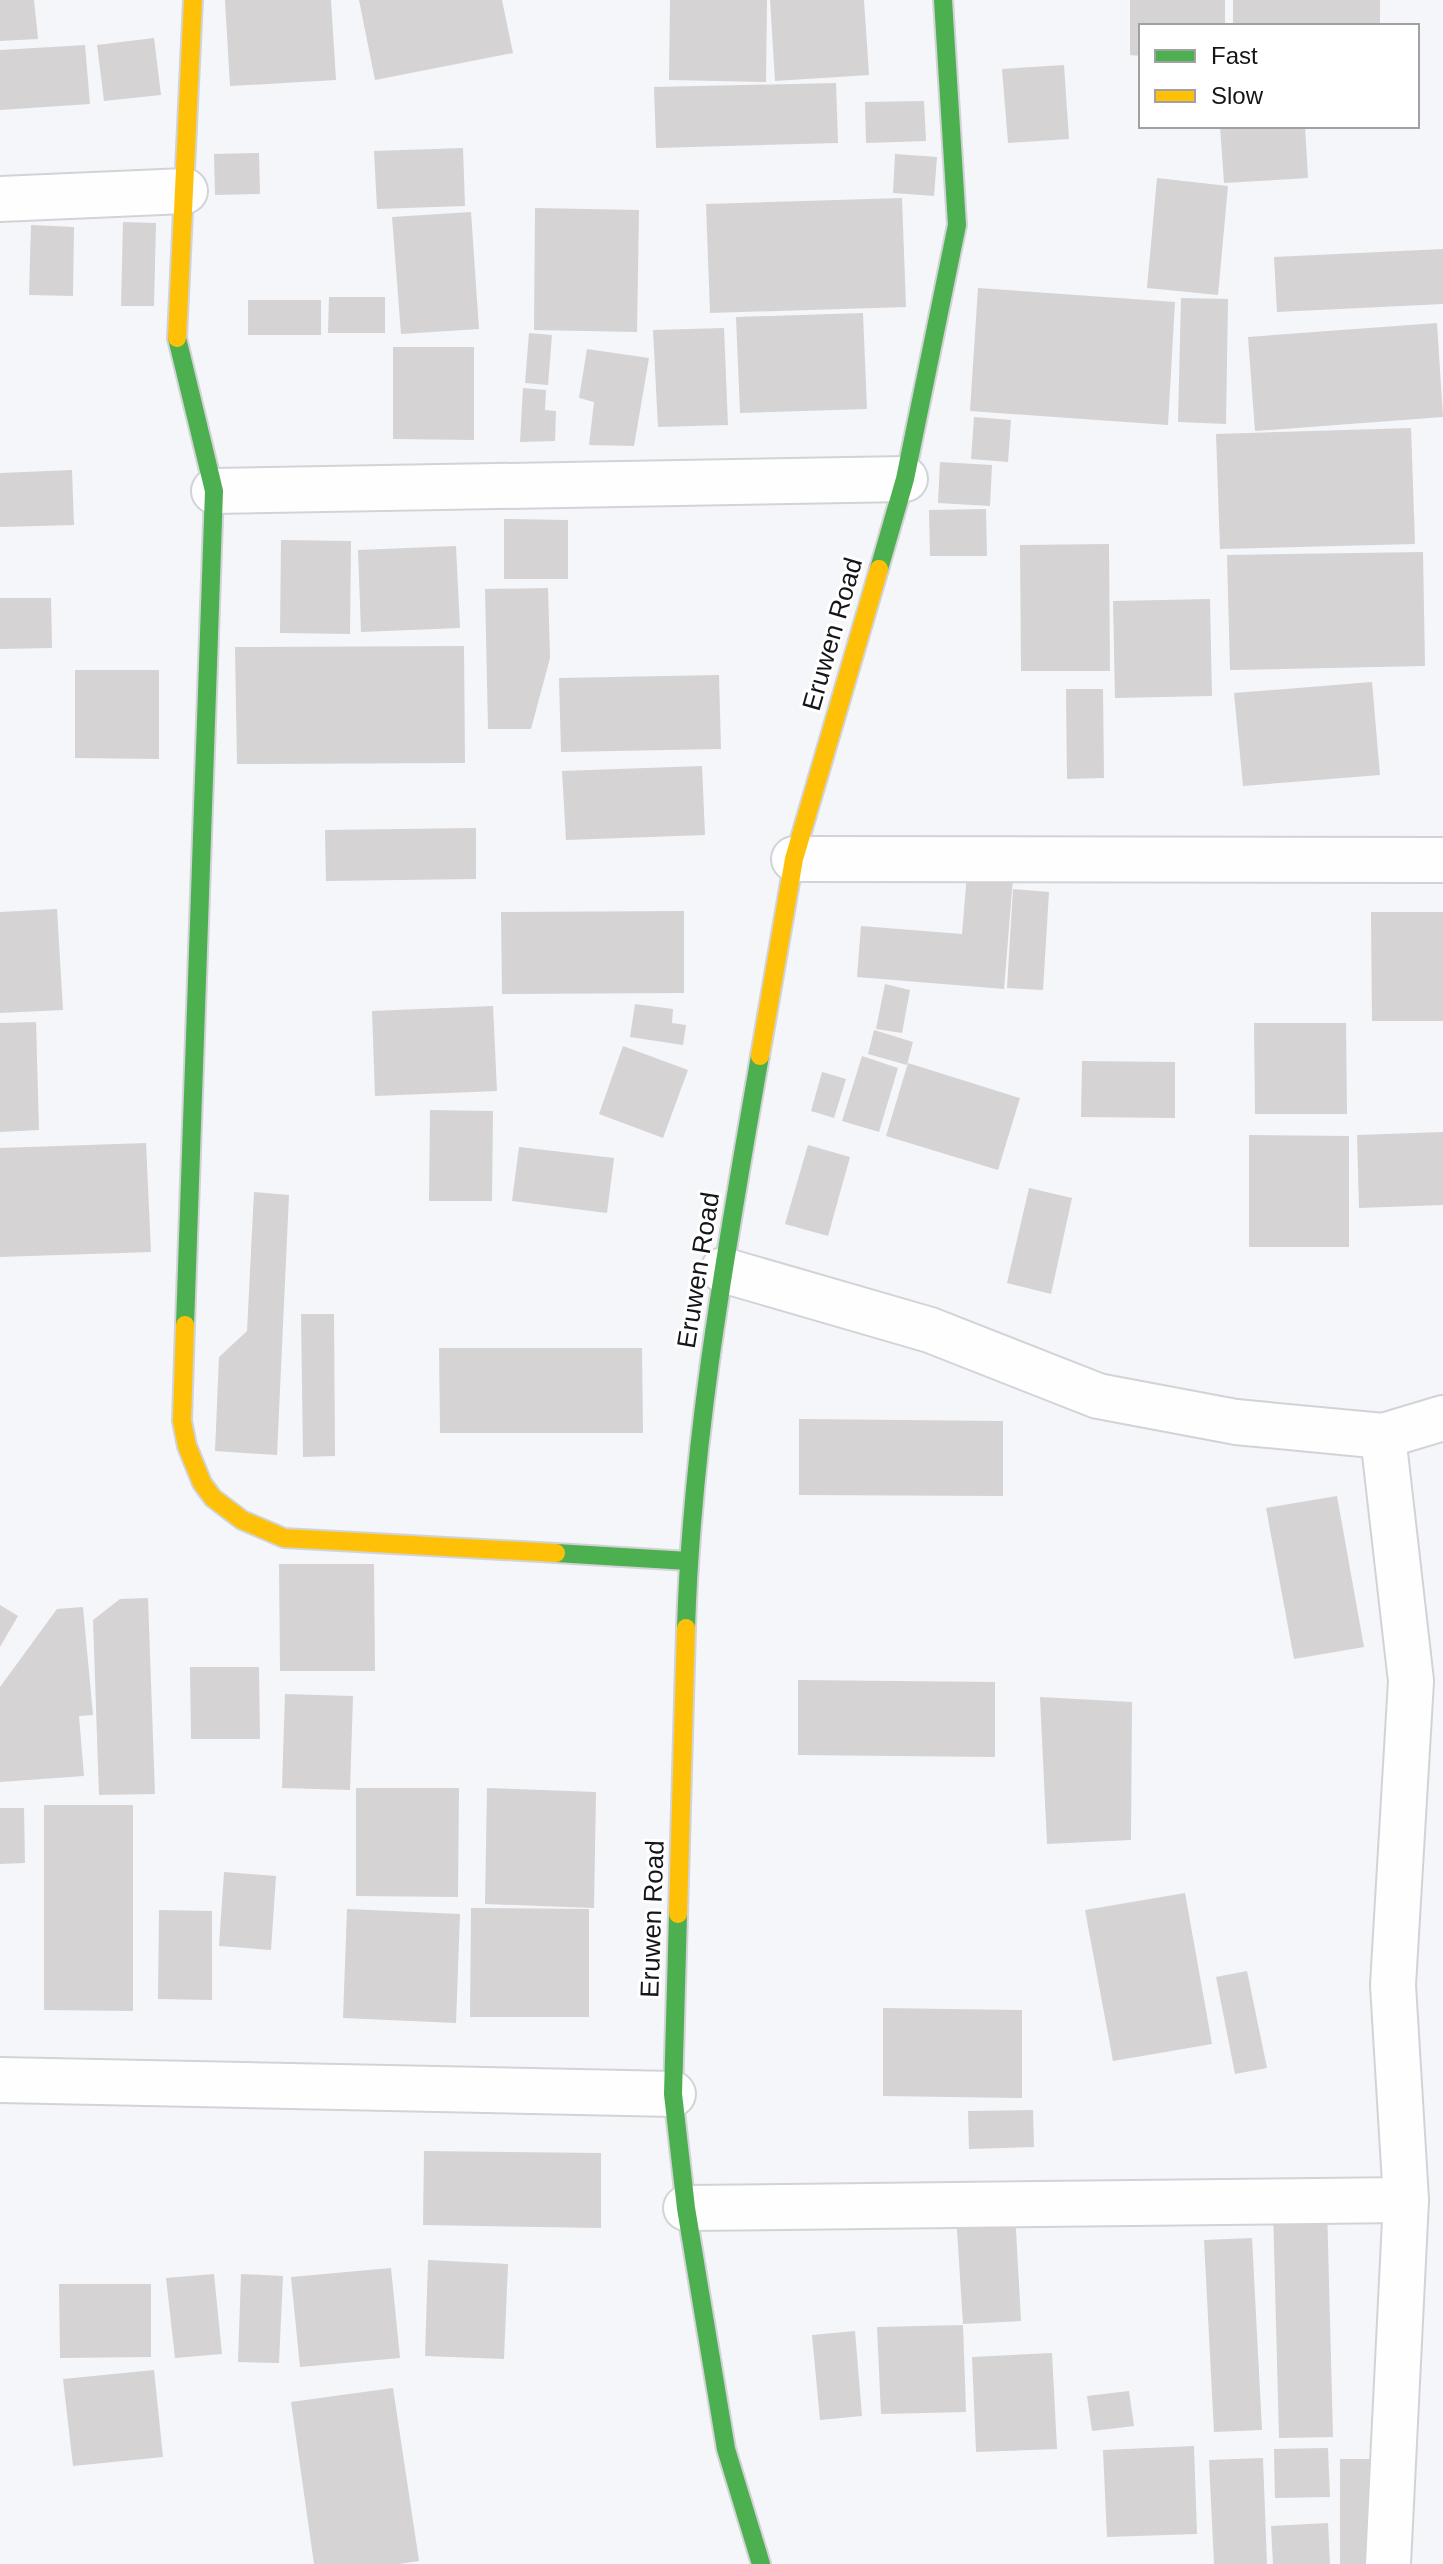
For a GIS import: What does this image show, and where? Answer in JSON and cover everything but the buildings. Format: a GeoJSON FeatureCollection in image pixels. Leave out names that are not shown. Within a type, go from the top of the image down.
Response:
{"type":"FeatureCollection","features":[{"type":"Feature","properties":{"kind":"street"},"geometry":{"type":"LineString","coordinates":[[193,0],[177,337],[214,491],[182,1421],[186,1447],[197,1478],[217,1505],[244,1524],[284,1538],[688,1561]]}},
{"type":"Feature","properties":{"kind":"street","name":"Eruwen Road"},"geometry":{"type":"LineString","coordinates":[[761,2564],[726,2449],[686,2208],[673,2094],[688,1561],[697,1450],[723,1270],[794,859],[905,479],[957,225],[943,0]]}},
{"type":"Feature","properties":{"kind":"street"},"geometry":{"type":"LineString","coordinates":[[0,199],[185,191]]}},
{"type":"Feature","properties":{"kind":"street"},"geometry":{"type":"LineString","coordinates":[[214,491],[905,479]]}},
{"type":"Feature","properties":{"kind":"street"},"geometry":{"type":"LineString","coordinates":[[794,859],[1443,860]]}},
{"type":"Feature","properties":{"kind":"street"},"geometry":{"type":"LineString","coordinates":[[723,1270],[930,1330],[1098,1396],[1236,1422],[1383,1436],[1443,1418]]}},
{"type":"Feature","properties":{"kind":"street"},"geometry":{"type":"LineString","coordinates":[[1383,1436],[1411,1681],[1393,1985],[1406,2200],[1388,2564]]}},
{"type":"Feature","properties":{"kind":"street"},"geometry":{"type":"LineString","coordinates":[[0,2080],[673,2094]]}},
{"type":"Feature","properties":{"kind":"street"},"geometry":{"type":"LineString","coordinates":[[686,2208],[1406,2200]]}},
{"type":"Feature","properties":{"kind":"traffic: fast"},"geometry":{"type":"LineString","coordinates":[[879,569],[905,479],[957,225],[943,0]]}},
{"type":"Feature","properties":{"kind":"traffic: fast"},"geometry":{"type":"LineString","coordinates":[[177,338],[214,491],[185,1325]]}},
{"type":"Feature","properties":{"kind":"traffic: fast"},"geometry":{"type":"LineString","coordinates":[[686,1628],[703,1412],[760,1056]]}},
{"type":"Feature","properties":{"kind":"traffic: fast"},"geometry":{"type":"LineString","coordinates":[[556,1553],[688,1561]]}},
{"type":"Feature","properties":{"kind":"traffic: fast"},"geometry":{"type":"LineString","coordinates":[[678,1914],[673,2094],[686,2208],[726,2449],[761,2564]]}},
{"type":"Feature","properties":{"kind":"traffic: slow"},"geometry":{"type":"LineString","coordinates":[[177,338],[193,0]]}},
{"type":"Feature","properties":{"kind":"traffic: slow"},"geometry":{"type":"LineString","coordinates":[[760,1056],[794,859],[879,569]]}},
{"type":"Feature","properties":{"kind":"traffic: slow"},"geometry":{"type":"LineString","coordinates":[[185,1325],[182,1421],[187,1446],[202,1483],[213,1498],[242,1520],[284,1538],[556,1553]]}},
{"type":"Feature","properties":{"kind":"traffic: slow"},"geometry":{"type":"LineString","coordinates":[[678,1914],[686,1628]]}}]}
